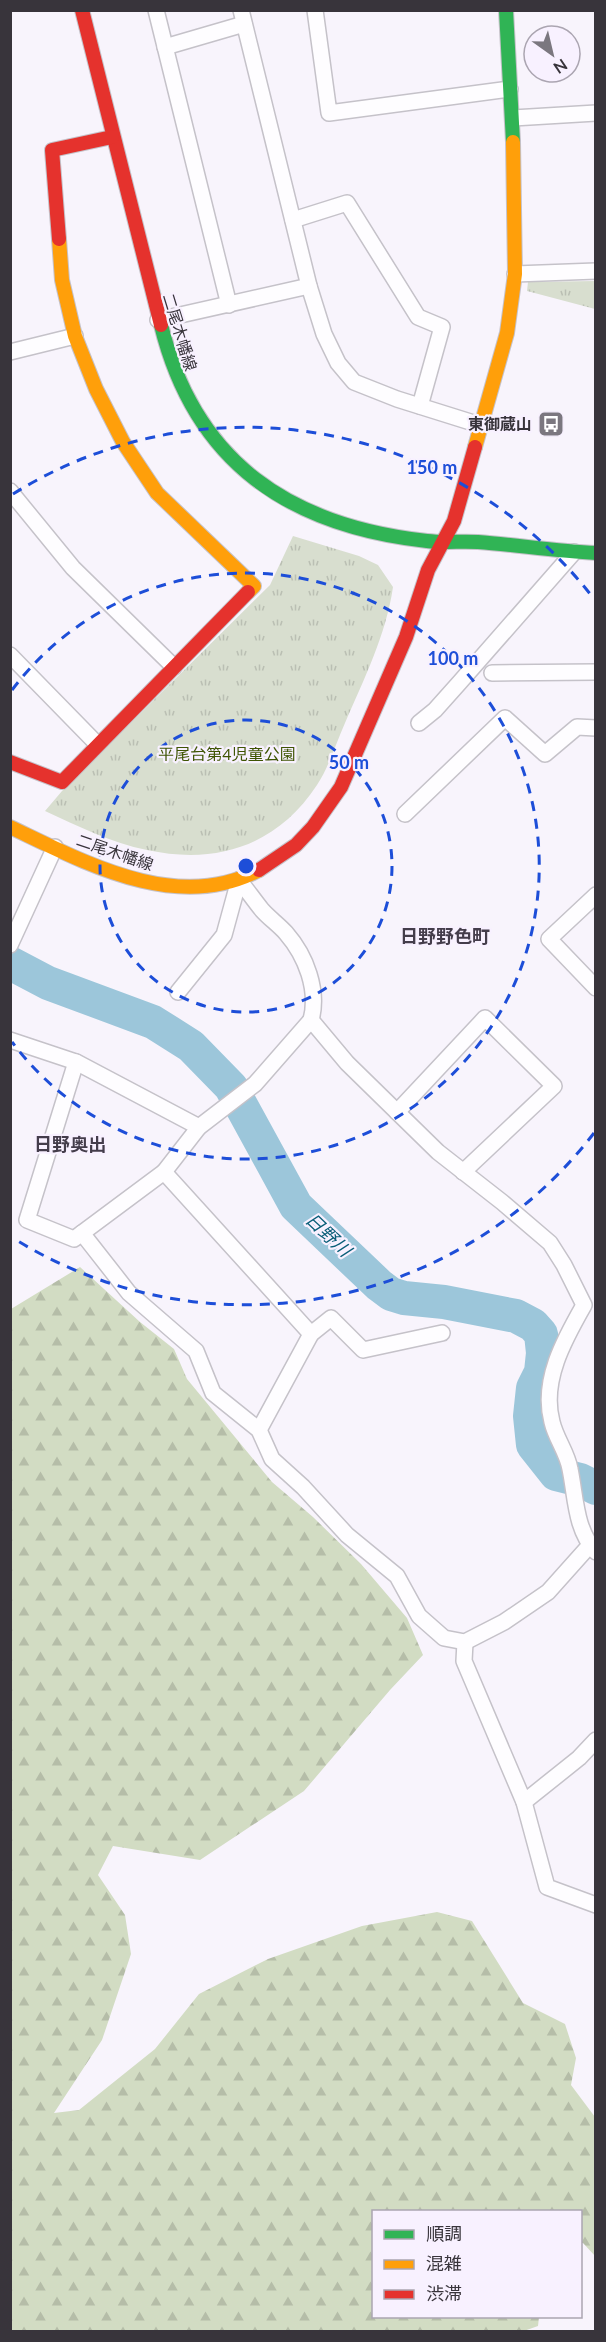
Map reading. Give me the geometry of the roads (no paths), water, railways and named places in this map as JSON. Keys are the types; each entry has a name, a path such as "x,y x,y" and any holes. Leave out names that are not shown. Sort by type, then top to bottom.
{"main road":[{"name":"二尾木幡線","path":"82,10 169,359 180,387 210,436 248,476 287,502 325,519 362,530 441,542"},
{"name":"二尾木幡線","path":"10,827 54,848 134,879 187,887 208,886 239,880 262,870 298,843 322,817 341,788 411,624 425,577 441,542 454,521 507,333 515,274 513,118 506,10"},
{"path":"10,762 62,782 254,586 157,493 123,442 96,389 75,336 62,280 52,150 112,137"},
{"path":"441,542 476,542 574,552 595,551"}],"street":[{"path":"156,10 229,305"},
{"path":"315,10 329,113 510,89"},
{"path":"165,47 243,17 309,286 328,344 338,363 354,381 397,399 480,426"},
{"path":"513,118 596,113"},
{"path":"293,220 347,203 418,317 442,327 420,406"},
{"path":"515,274 596,271"},
{"path":"158,320 309,286"},
{"path":"10,352 75,336"},
{"path":"10,491 73,568 174,667"},
{"path":"419,723 435,710 574,552"},
{"path":"10,655 97,744"},
{"path":"492,673 596,672"},
{"path":"405,814 505,718 545,754 577,727 596,728"},
{"path":"10,945 54,848"},
{"path":"178,992 224,935 239,880"},
{"path":"76,1062 27,1220 74,1239 164,1172 205,1123 255,1084 311,1020 315,1004 313,985 298,950 239,880"},
{"path":"596,895 549,939 596,988"},
{"path":"397,1112 485,1018 554,1086 463,1172"},
{"path":"82,1233 129,1293 196,1351 213,1393 259,1430 272,1459 303,1487 347,1535 398,1576 419,1616 444,1638 465,1642 504,1622 548,1592 593,1548 581,1528 567,1456 558,1438 548,1407 552,1372 567,1335 590,1301 550,1243 438,1152 347,1063 311,1020"},
{"path":"10,1040 76,1062 205,1123"},
{"path":"164,1172 311,1334"},
{"path":"259,1430 311,1334 331,1318 363,1350 442,1334"},
{"path":"465,1642 464,1661 524,1802 546,1887 596,1905"},
{"path":"524,1802 579,1758 596,1740"}],"waterway":[{"name":"日野川","path":"10,963 48,983 153,1022 191,1046 231,1087 296,1206 391,1294 516,1316 533,1325 541,1334 543,1353 541,1372 533,1388 530,1416 533,1445 556,1474 580,1480 596,1488"}],"place":[{"name":"東御蔵山","path":"551,424"}],"district":[{"name":"日野野色町","path":"445,937"},
{"name":"日野奥出","path":"70,1145"}],"park label":[{"name":"平尾台第4児童公園","path":"227,754"}]}
